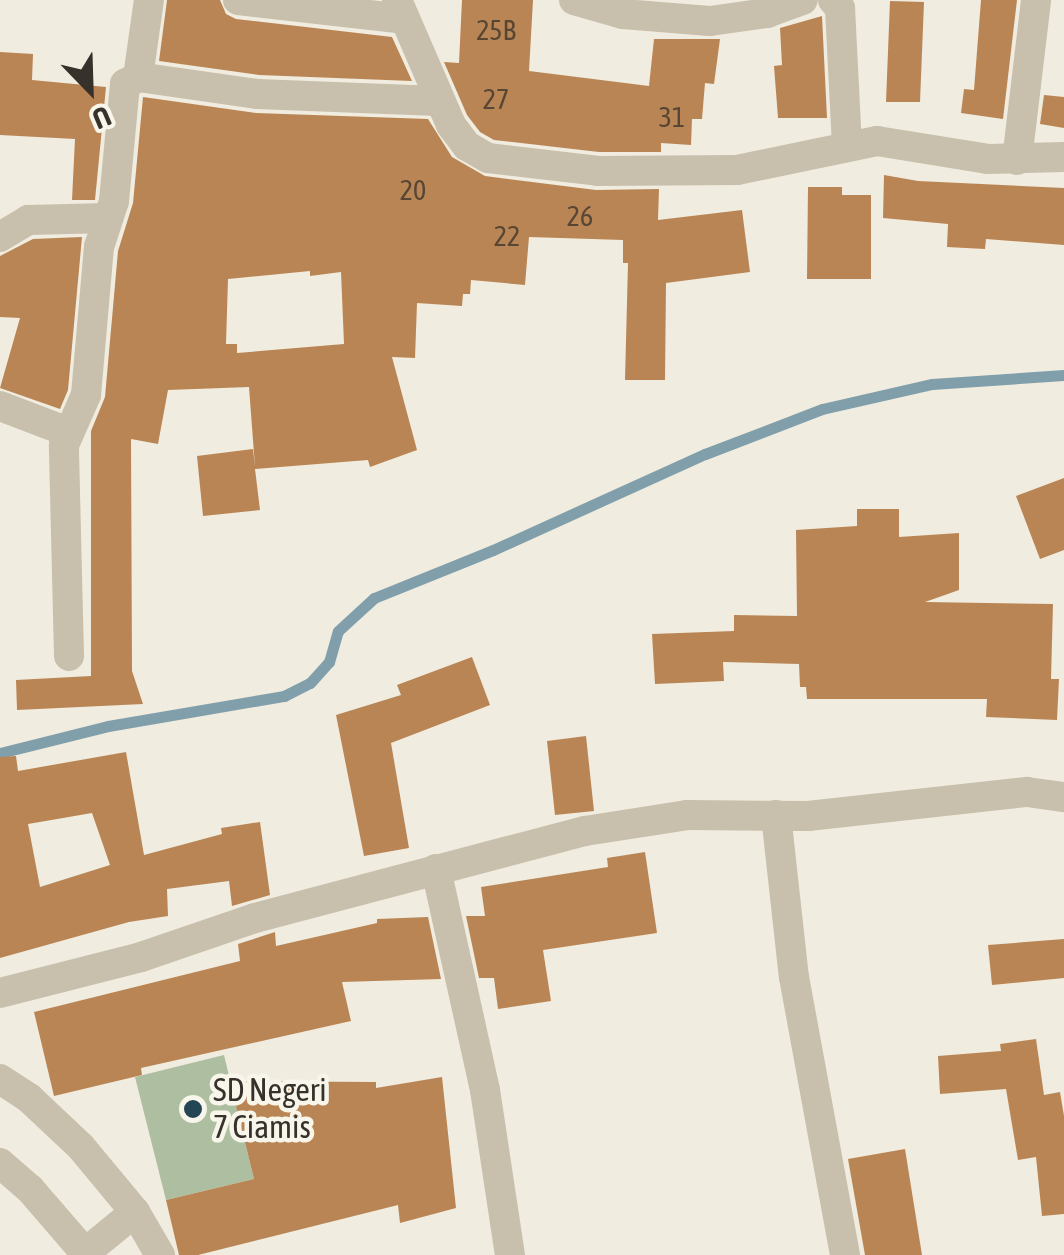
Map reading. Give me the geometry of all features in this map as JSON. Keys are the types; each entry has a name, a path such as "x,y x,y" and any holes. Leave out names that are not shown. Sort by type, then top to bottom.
{"street":[{"path":"138,77 149,0"},
{"path":"238,0 401,10 438,101 467,146 508,163 598,171 737,170 848,144 902,142 988,159 1064,157"},
{"path":"574,0 623,14 710,21 767,13 803,0"},
{"path":"833,0 840,8 848,144"},
{"path":"1018,160 1036,0"},
{"path":"69,656 64,445 86,395 99,246 114,201 125,84 138,77 257,94 438,101"},
{"path":"0,237 28,220 108,218"},
{"path":"0,406 68,432"},
{"path":"0,993 141,957 254,918 585,831 687,814 808,816 1026,792 1064,798"},
{"path":"776,815 794,977 845,1255"},
{"path":"436,870 485,1090 510,1255"},
{"path":"0,1079 30,1098 81,1147 135,1212 160,1255"},
{"path":"0,1163 30,1189 86,1254 135,1212"}],"green space":[{"path":"224,1055 254,1179 166,1200 135,1077"}],"building":[{"path":"167,0 220,0 226,14 236,19 392,37 412,81 259,75 159,61"},
{"path":"462,0 533,0 529,71 649,86 654,39 720,39 714,84 705,83 702,119 692,119 691,145 661,143 661,152 599,152 494,140 480,132 467,115 444,62 459,63"},
{"path":"981,0 1017,0 1003,119 961,113 964,89 974,90"},
{"path":"890,1 924,2 920,102 886,102"},
{"path":"822,16 827,118 778,118 774,66 782,65 780,28"},
{"path":"0,52 33,54 32,80 106,87 95,200 72,200 75,139 0,135"},
{"path":"1044,95 1064,97 1064,128 1040,124"},
{"path":"143,97 256,113 428,119 452,157 485,176 596,190 659,189 658,220 742,210 750,272 666,283 665,380 625,380 628,263 623,263 623,240 529,237 525,285 471,280 470,294 463,294 462,306 417,303 415,358 392,357 417,450 370,467 368,460 255,469 260,510 203,516 197,456 253,449 255,467 249,387 168,390 158,444 131,439 132,671 143,704 17,710 16,680 91,676 91,431 105,397 118,251 133,203","holes":["310,271 310,276 341,272 344,344 237,353 237,344 226,344 228,279"]},
{"path":"884,175 918,181 1064,188 1064,245 986,239 985,249 947,247 948,224 883,218"},
{"path":"808,187 842,187 842,195 871,195 871,279 807,279"},
{"path":"82,237 68,390 60,409 0,388 20,318 0,317 0,256 33,239"},
{"path":"1064,478 1064,550 1040,559 1016,496"},
{"path":"857,509 899,509 899,537 959,533 959,590 925,602 1053,604 1051,679 1059,679 1057,720 986,717 987,699 807,699 806,687 800,687 799,664 723,662 724,681 655,684 652,634 734,631 734,615 797,616 796,530 857,526"},
{"path":"472,657 490,705 391,743 409,848 364,856 336,715 401,695 397,685"},
{"path":"586,736 594,811 555,815 547,741"},
{"path":"126,752 144,855 222,834 221,828 260,822 270,895 232,906 229,881 167,889 168,916 129,922 0,958 0,757 16,756 18,771","holes":["92,813 110,865 40,887 28,824"]},
{"path":"645,852 657,933 543,950 551,1001 498,1009 494,978 479,978 466,916 485,916 481,887 608,867 607,858"},
{"path":"428,917 441,979 342,982 351,1021 141,1068 142,1075 54,1096 34,1012 240,961 238,944 275,932 276,946 377,923 377,919"},
{"path":"1064,939 1064,978 992,985 988,945"},
{"path":"1036,1039 1044,1095 1060,1092 1064,1116 1064,1214 1042,1216 1036,1157 1018,1160 1006,1089 940,1094 938,1056 1001,1051 1000,1044"},
{"path":"442,1077 456,1208 400,1223 398,1205 198,1255 179,1255 166,1200 254,1179 230,1081 376,1082 376,1088"},
{"path":"905,1149 922,1255 865,1255 848,1159"}],"waterway":[{"path":"0,753 108,726 284,696 310,683 329,662 338,631 374,598 493,550 705,454 822,409 932,384 1064,375"}],"place":[{"name":"SD Negeri 7 Ciamis","path":"193,1109"}]}
